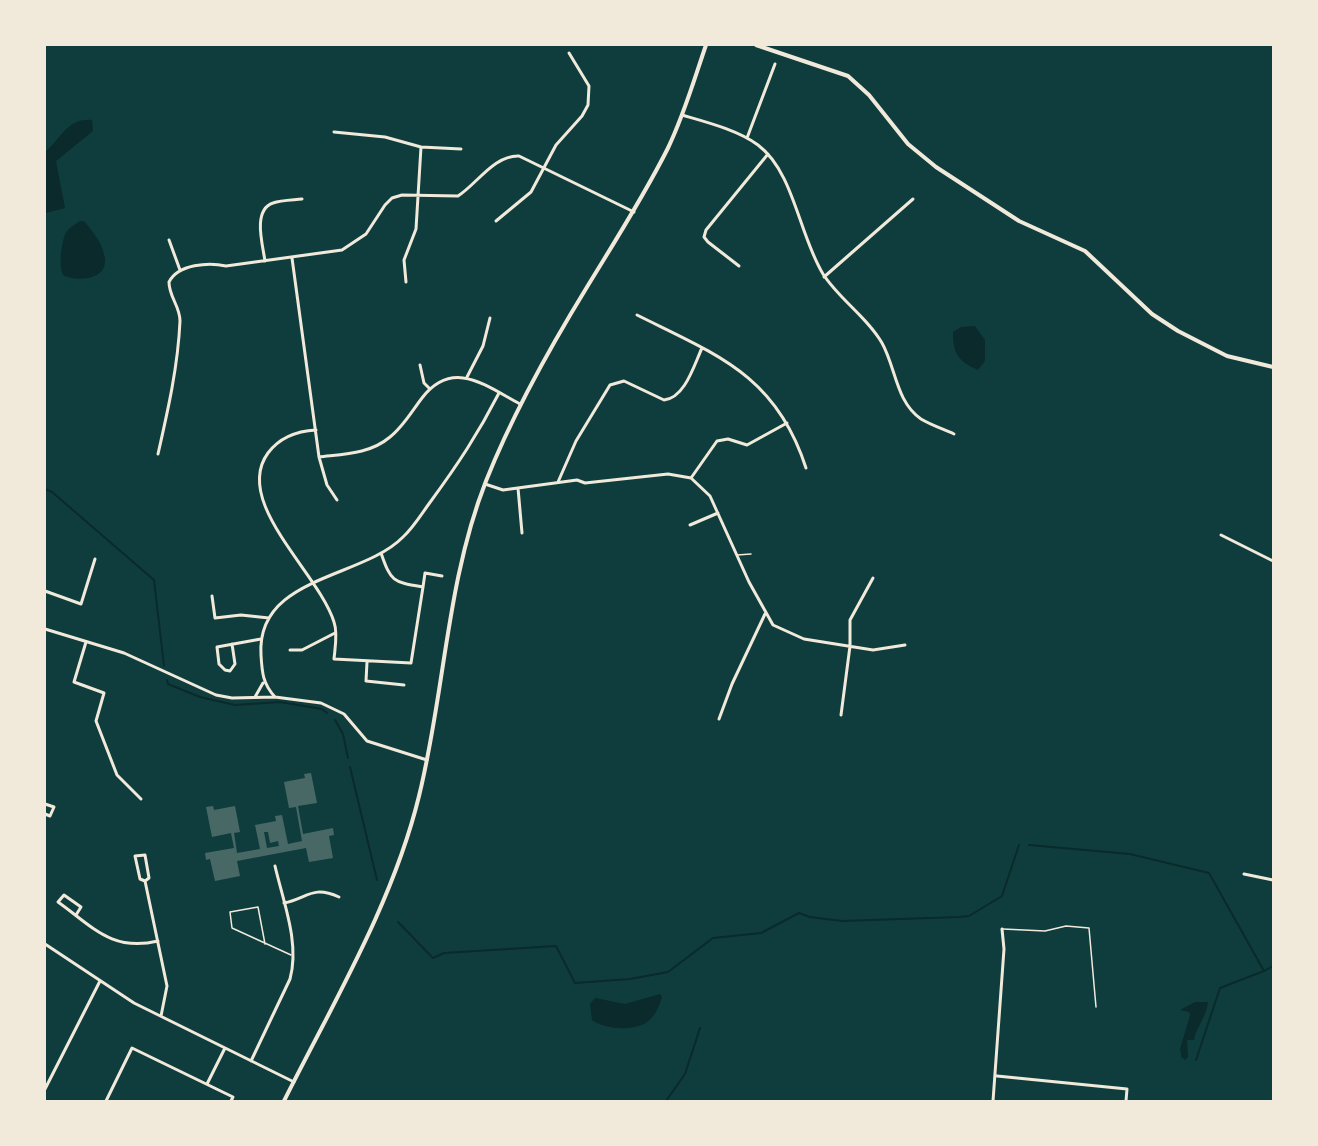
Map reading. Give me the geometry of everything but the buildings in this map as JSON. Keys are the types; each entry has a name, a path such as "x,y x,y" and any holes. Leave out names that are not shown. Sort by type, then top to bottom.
{"street":[{"path":"284,1101 389,885 414,818 427,760 458,574 484,484 520,404 585,290 634,212 682,115 706,45"},
{"path":"756,45 848,76 869,95 908,144 936,167 1019,221 1085,251 1152,314 1178,331 1227,356 1273,367"},
{"path":"496,221 531,192 556,145 582,116 588,105 589,86 569,53"},
{"path":"747,138 775,64"},
{"path":"682,115 747,138 768,154 784,179 809,250 824,277 879,339 889,356 907,406 922,420 954,434"},
{"path":"334,132 386,137 421,147 461,149"},
{"path":"406,282 404,260 416,229 421,147"},
{"path":"740,266 708,242 704,237 705,230 768,154"},
{"path":"158,454 171,398 180,320 179,312 171,296 170,282 180,270 216,264 226,267 342,250 366,234 393,198 402,195 458,196 500,160 510,156 519,156 634,212"},
{"path":"266,261 260,222 265,208 271,203 302,199"},
{"path":"824,277 913,199"},
{"path":"169,240 180,270"},
{"path":"292,258 320,457 327,485 337,500"},
{"path":"637,315 722,358 750,378 788,422 806,468"},
{"path":"467,377 483,346 490,318"},
{"path":"558,483 576,441 609,385 624,381 664,400 670,400 679,394 702,348"},
{"path":"420,365 424,383 430,388"},
{"path":"320,457 360,452 389,438 430,388 445,380 467,377 520,404"},
{"path":"275,697 264,683 261,639 269,618 281,603 315,582 394,546 412,526 471,446 499,393"},
{"path":"691,478 717,441 728,439 737,445 747,445 788,422"},
{"path":"316,430 282,439 270,450 259,472 259,486 267,514 315,582 335,624 334,659 411,663 425,573 442,576"},
{"path":"484,484 503,490 577,480 585,483 668,474 691,478 710,496 765,614 773,625 786,633 804,639 873,650 905,645"},
{"path":"518,488 522,533"},
{"path":"690,525 718,513"},
{"path":"1221,535 1273,561"},
{"path":"381,553 388,572 398,583 423,587"},
{"path":"45,591 81,604 95,559"},
{"path":"841,715 850,646 850,620 873,578"},
{"path":"212,596 215,618 241,615 269,618"},
{"path":"719,719 732,684 765,614"},
{"path":"45,629 124,653 216,695 275,697 335,708 367,741 427,760"},
{"path":"290,650 302,650 335,633"},
{"path":"232,644 235,664 230,671 225,670 219,664 217,647 232,644 261,639"},
{"path":"86,642 74,682 104,693 96,721 117,775 141,800"},
{"path":"367,662 366,681 404,685"},
{"path":"255,697 264,683"},
{"path":"45,804 54,807 50,816 45,814"},
{"path":"145,855 149,878 145,881 140,879 135,856 145,855"},
{"path":"251,1061 290,979 294,956 275,866"},
{"path":"1244,874 1273,880"},
{"path":"145,881 167,986 161,1017"},
{"path":"284,903 294,901 306,893 327,892 339,897"},
{"path":"76,915 81,907 64,895 58,902 76,915 112,940 132,946 158,941"},
{"path":"993,1101 997,1076 1004,949 1002,929"},
{"path":"45,944 71,959 100,981 161,1017 294,1082"},
{"path":"45,1089 85,1006 100,981"},
{"path":"106,1101 132,1048 233,1097 231,1101"},
{"path":"207,1084 225,1048"},
{"path":"997,1076 1127,1089 1126,1101"}],"lane":[{"path":"737,555 751,554"},
{"path":"265,944 258,907 230,912 232,928 265,944 294,956"},
{"path":"1002,929 1045,931 1066,926 1089,927 1096,1007"}],"water":[{"path":"92,120 93,131 56,161 65,208 46,213 45,152 76,122"},
{"path":"80,221 84,221 98,240 103,249 105,262 99,274 78,279 64,276 61,260 66,233"},
{"path":"975,326 985,340 985,361 978,370 961,360 953,340 953,332 961,327"},
{"path":"660,994 662,997 658,1009 644,1024 625,1028 610,1027 592,1020 590,1004 595,998 625,1004"},
{"path":"1195,1002 1208,1002 1194,1040 1187,1040 1188,1057 1185,1060 1182,1057 1182,1060 1180,1049 1190,1015 1189,1012 1180,1010"}],"waterway":[{"path":"45,489 52,492 154,580 164,666"},
{"path":"167,680 168,684 200,697 235,705 280,702 322,709 327,713"},
{"path":"335,720 343,734 348,758"},
{"path":"350,767 377,880"},
{"path":"398,922 433,958 444,953 556,946 575,983 630,979 668,972 713,938 761,933 799,913 810,917 842,921 969,916 1002,896 1019,845"},
{"path":"1029,845 1130,854 1209,873 1264,971 1273,966"},
{"path":"1196,1060 1220,988 1264,971"},
{"path":"666,1101 685,1074 700,1028"}]}
